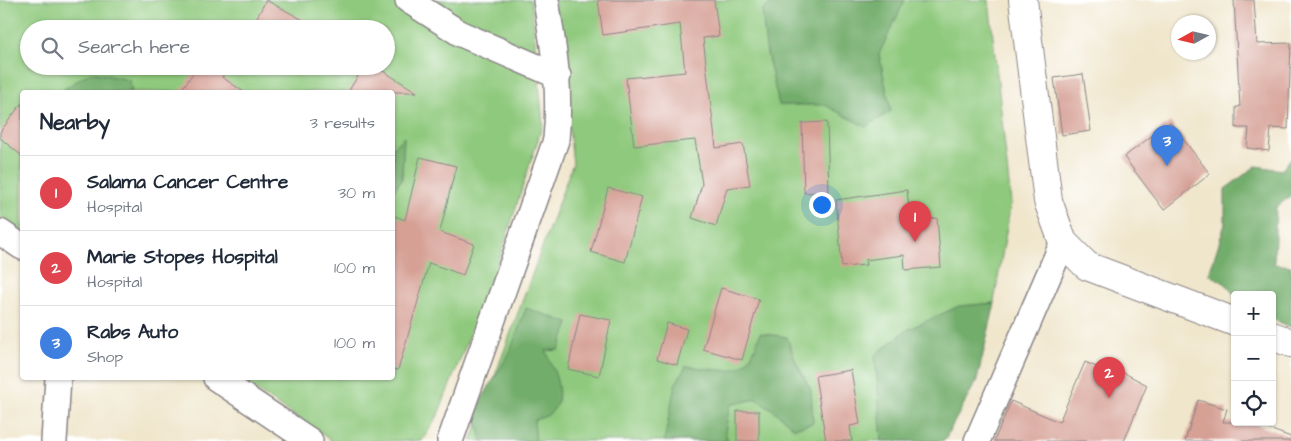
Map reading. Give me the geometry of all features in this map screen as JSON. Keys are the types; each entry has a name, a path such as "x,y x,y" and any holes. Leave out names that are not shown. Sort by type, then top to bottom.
{"street":[{"path":"408,0 460,34 558,76"},
{"path":"450,441 556,140 559,105 558,76 546,0"},
{"path":"1023,0 1048,201 1063,242 1087,266 1231,320"},
{"path":"0,232 20,246"},
{"path":"978,441 1063,242"},
{"path":"1276,338 1291,344"},
{"path":"54,441 58,380"},
{"path":"219,380 310,441"}],"green space":[{"path":"0,0 531,0 543,124 494,275 437,417 422,441 332,441 241,380 395,380 395,90 20,90 20,231 0,217"},
{"path":"554,0 989,0 1011,203 991,319 937,441 471,441 573,163"},
{"path":"775,0 905,0 879,54 891,111 866,127 825,105 779,105 766,49 762,11"},
{"path":"86,75 105,75 129,80 132,90 65,90"},
{"path":"404,137 402,179 395,188 395,145"},
{"path":"1291,158 1291,196 1276,207 1274,264 1291,266 1291,327 1276,321 1276,291 1231,291 1226,284 1209,274 1225,224 1225,189 1256,166 1282,170"},
{"path":"995,303 977,380 944,441 882,441 875,355 907,330 959,306"},
{"path":"526,308 569,323 559,350 546,351 558,384 558,400 555,408 549,414 534,420 536,441 482,441 476,417 481,400 509,354"},
{"path":"760,333 787,337 796,362 811,390 813,423 794,428 772,409 756,399 730,405 725,432 728,441 664,441 675,385 686,366 724,370 742,366 755,349"}],"building":[{"path":"266,0 303,20 256,20"},
{"path":"598,0 714,0 719,36 703,38 716,148 743,144 750,185 727,188 716,226 692,218 702,184 695,140 634,146 626,78 685,72 680,24 603,35"},
{"path":"1234,0 1254,0 1257,44 1291,43 1288,129 1271,128 1269,151 1247,148 1249,128 1236,128 1236,107 1240,107"},
{"path":"1083,74 1091,131 1062,135 1054,78"},
{"path":"192,75 223,75 222,77 241,90 181,90"},
{"path":"358,75 390,75 417,92 395,92 395,90 349,90"},
{"path":"20,106 20,154 0,138 0,132"},
{"path":"827,122 829,192 804,193 802,123"},
{"path":"1170,122 1210,174 1164,210 1124,157"},
{"path":"420,157 456,166 440,232 474,244 463,275 429,263 398,370 395,370 395,216 405,220"},
{"path":"608,188 642,197 625,262 591,252"},
{"path":"907,190 909,208 921,207 922,220 937,218 941,267 905,270 904,255 865,260 866,265 842,267 836,200"},
{"path":"721,288 759,299 742,360 703,349"},
{"path":"580,314 611,320 599,376 568,369"},
{"path":"667,323 687,329 677,365 657,359"},
{"path":"1085,362 1106,371 1109,365 1147,385 1124,441 994,441 1011,401 1059,422"},
{"path":"851,370 860,424 850,426 852,441 826,441 815,376"},
{"path":"1198,400 1227,409 1223,422 1231,422 1231,426 1261,426 1291,437 1291,441 1185,441"},
{"path":"737,411 759,411 759,441 737,441"}],"place":[{"name":"Rabs Auto","path":"1167,166"},
{"name":"Salama Cancer Centre","path":"915,242"},
{"name":"Marie Stopes Hospital","path":"1109,398"}]}
